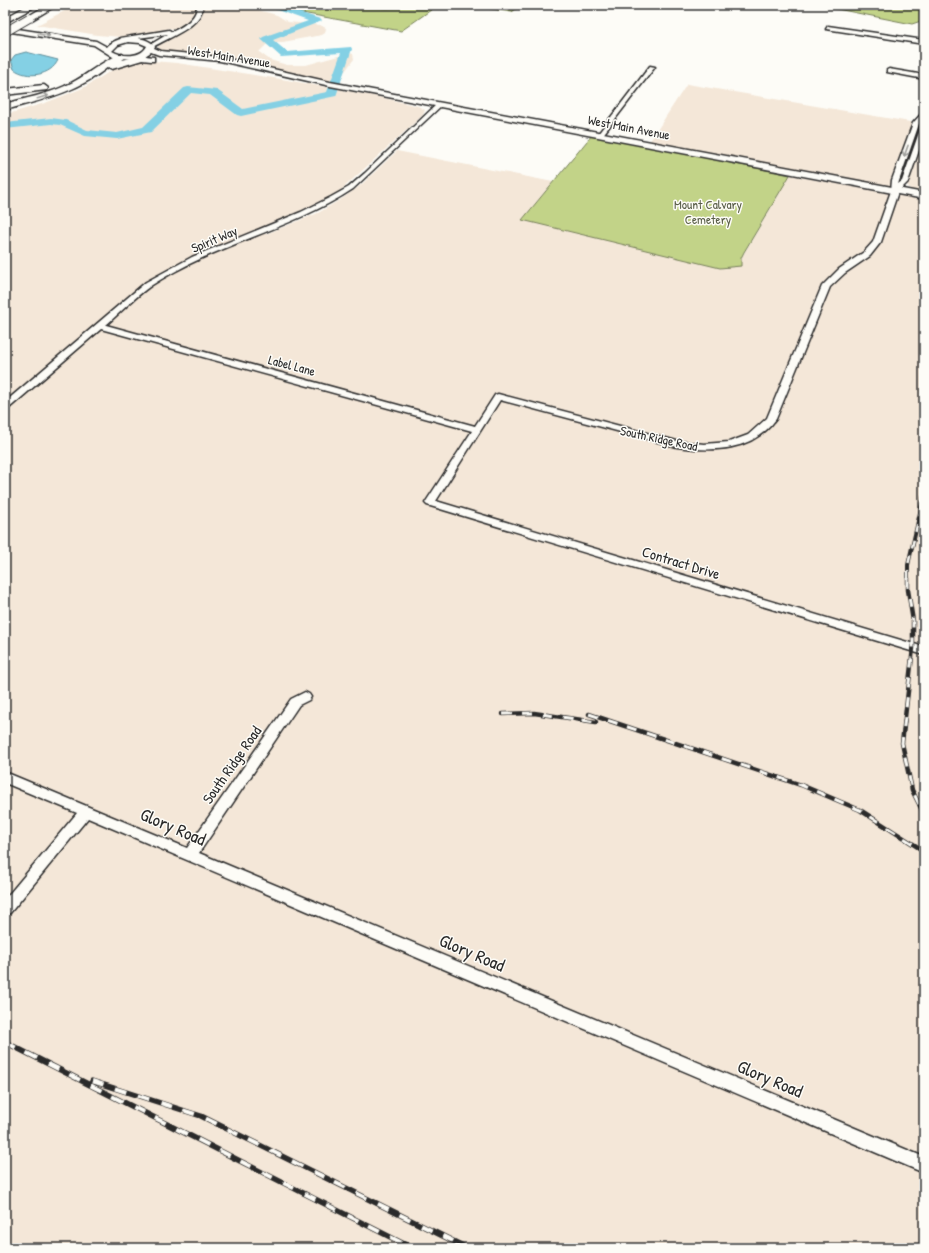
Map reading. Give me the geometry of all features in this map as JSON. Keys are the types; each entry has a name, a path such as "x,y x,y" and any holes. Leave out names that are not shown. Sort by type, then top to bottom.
{"highway":[{"path":"5,12 17,5"},
{"path":"5,22 34,5"},
{"path":"5,32 53,5"},
{"path":"5,92 30,91 68,82 86,73 108,52"},
{"path":"5,107 54,94 89,78 106,64 123,57"},
{"path":"77,84 92,79 117,64 145,58"}],"main road":[{"path":"5,22 104,37 137,40"},
{"path":"5,29 96,43 108,52 123,57 138,56 151,47"},
{"path":"108,52 111,45 137,40"},
{"name":"West Main Avenue","path":"137,40 147,42 159,54 226,60 349,88 924,196"},
{"name":"West Main Avenue","path":"123,57 145,58 330,84"}],"street":[{"path":"151,47 196,19 200,11 200,5"},
{"path":"828,28 924,42"},
{"path":"122,38 175,31"},
{"path":"137,40 175,31"},
{"path":"600,135 652,67"},
{"path":"889,71 924,77"},
{"name":"Spirit Way","path":"5,407 136,294 174,270 304,214 334,199 351,188 367,174 440,105"},
{"name":"South Ridge Road","path":"430,503 498,397 677,444 698,448 725,446 748,440 763,430 772,419 826,286 842,271 867,254 877,242 895,191 895,180 916,123 924,117"},
{"name":"South Ridge Road","path":"895,191 906,182 924,127"},
{"name":"Label Lane","path":"100,326 477,429"},
{"name":"Contract Drive","path":"430,503 924,651"},
{"name":"South Ridge Road","path":"190,855 294,702 304,697"},
{"name":"Glory Road","path":"5,777 924,1165"},
{"path":"5,909 86,811"}],"shaded area":[{"path":"76,5 224,5 238,9 258,10 277,15 288,22 320,25 326,28 325,33 322,35 266,45 259,52 270,60 287,65 306,65 349,53 353,54 354,59 337,82 286,73 229,58 163,51 158,48 158,44 171,35 181,32 170,28 136,37 122,37 97,35 37,25"},
{"path":"139,60 177,63 287,80 375,96 418,106 425,110 423,115 340,191 308,209 256,232 266,234 318,213 343,198 361,185 397,151 553,182 522,220 741,258 790,175 924,200 924,1248 5,1248 5,115 45,103 83,88 119,66"},
{"path":"687,84 916,123 895,191 642,143 650,141"},
{"path":"924,137 924,193 912,191 907,185"}],"green space":[{"path":"258,5 354,5 387,8 413,5 438,5 401,31"},
{"path":"465,5 521,5 512,12"},
{"path":"817,5 924,5 924,20 912,24"},
{"name":"Mount Calvary Cemetery","path":"592,135 790,175 744,252 741,258 741,266 720,268 522,220"}],"water":[{"path":"26,52 58,60 50,70 44,73 32,75 25,74 14,69 11,60 15,55"}],"waterway":[{"path":"5,126 51,121 62,122 85,133 117,136 147,130 188,90 213,92 241,113 332,94 347,49 285,55 266,39 317,21 268,5"}],"railway":[{"path":"924,495 908,565 908,590 913,621 913,648 902,743 912,790 924,814"},
{"path":"503,714 534,713 596,722"},
{"path":"589,714 801,785 860,810 924,851"},
{"path":"5,1042 412,1248"},
{"path":"92,1081 201,1116 467,1248"}]}
